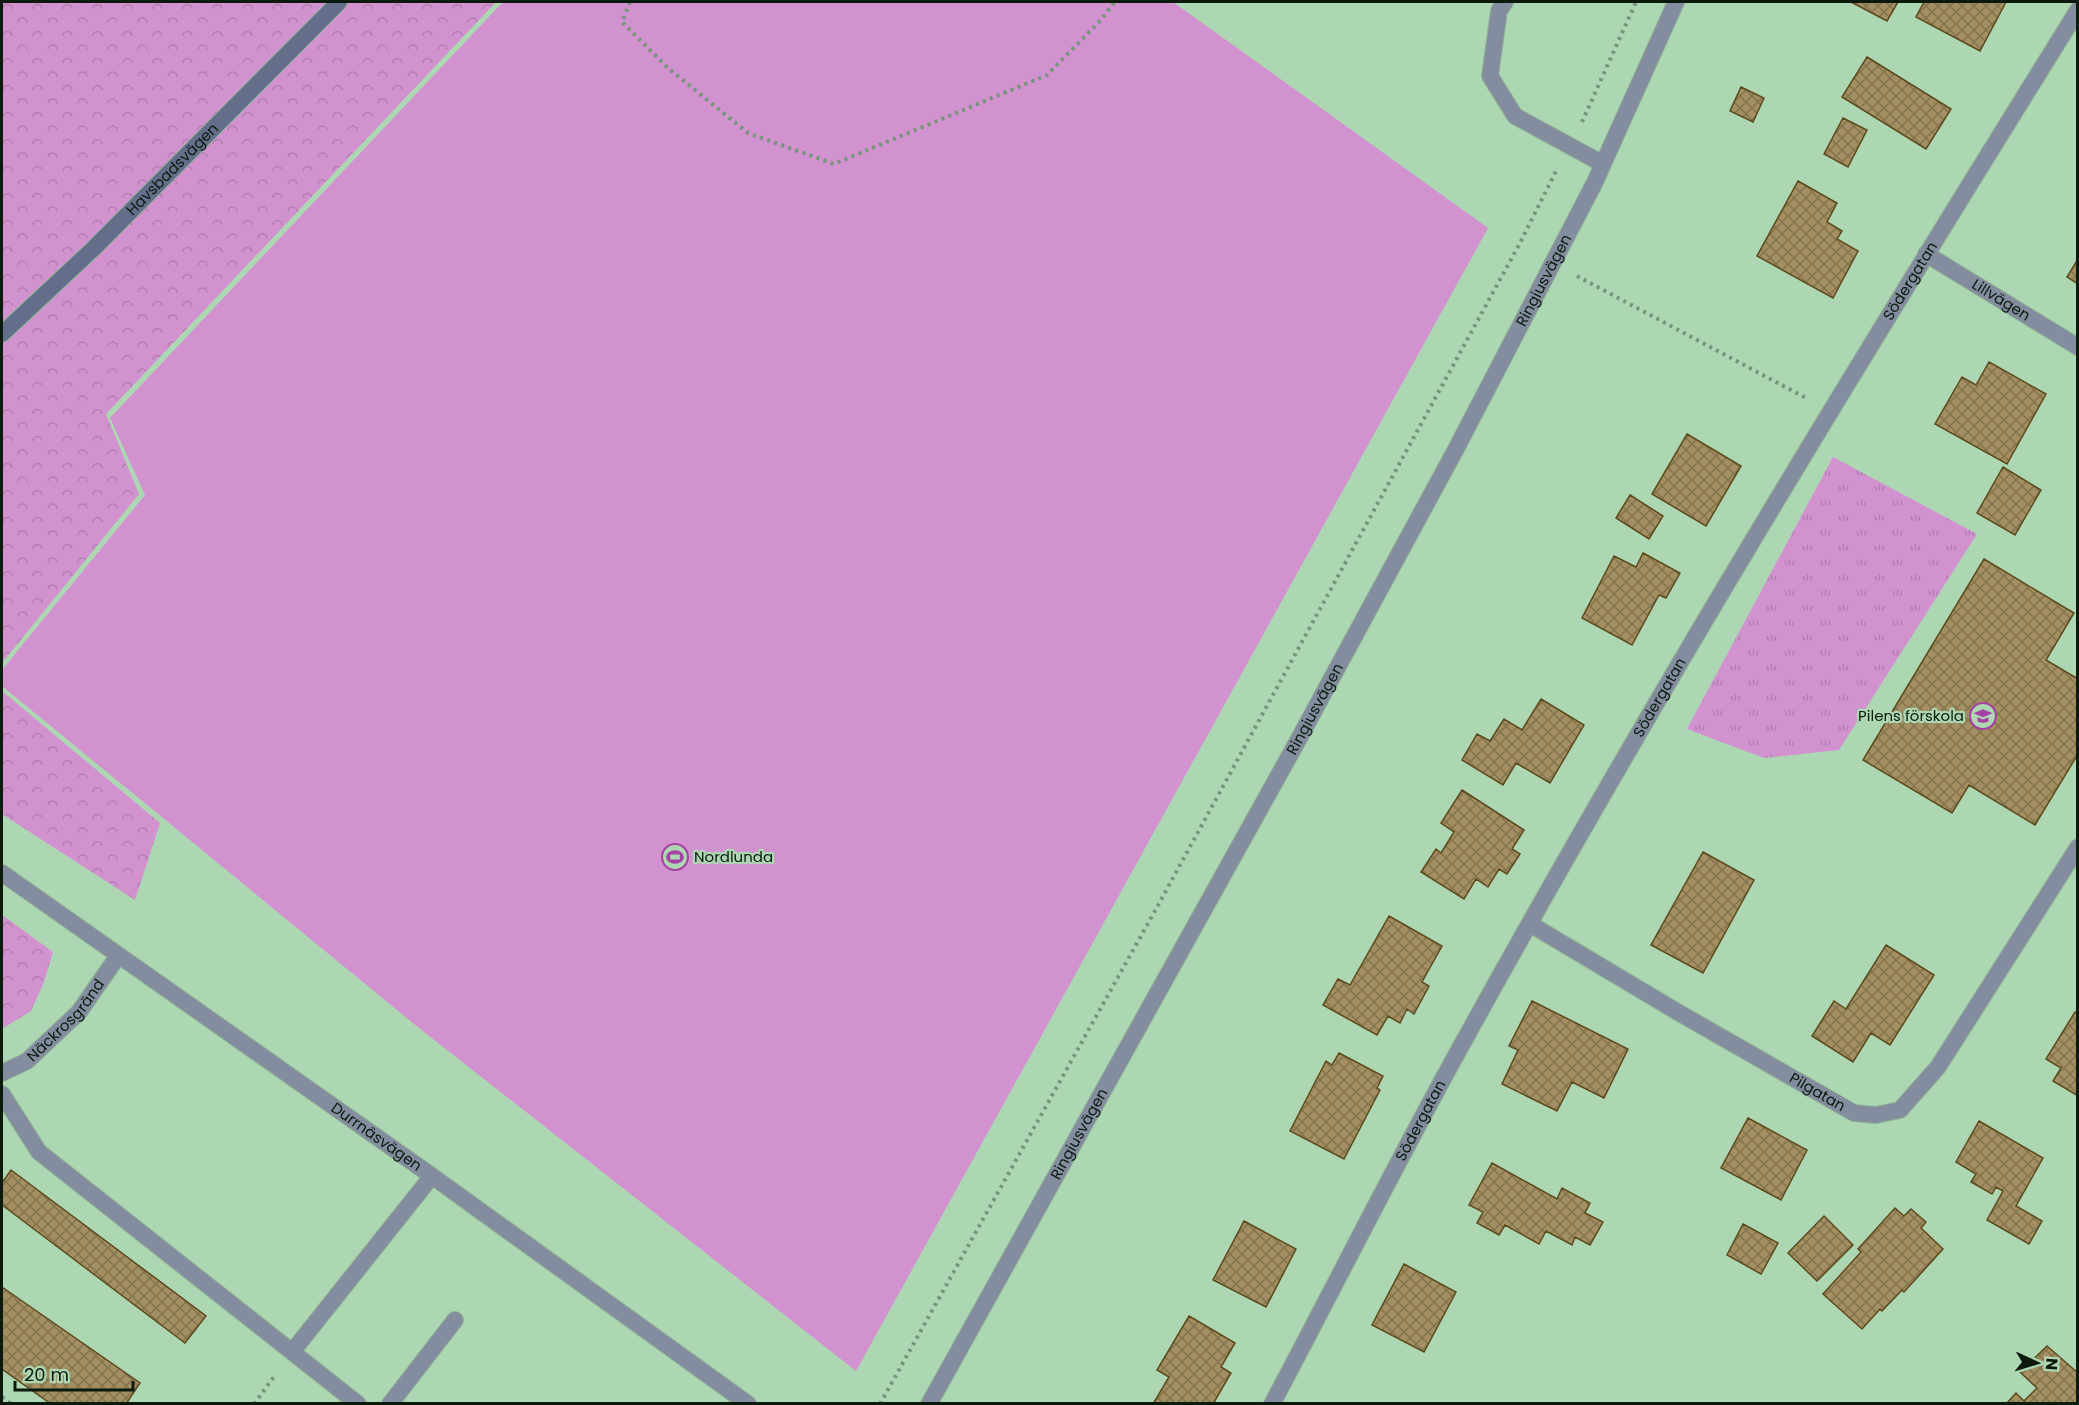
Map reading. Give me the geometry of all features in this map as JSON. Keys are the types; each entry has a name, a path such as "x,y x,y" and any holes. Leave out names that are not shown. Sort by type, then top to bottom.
{"main road":[{"name":"Havsbadsvägen","path":"2,334 93,249 339,2"}],"street":[{"path":"1504,2 1499,10 1490,76 1515,116 1603,164"},
{"name":"Ringiusvägen","path":"929,1404 1302,734 1456,449 1603,164 1676,2"},
{"name":"Södergatan","path":"1272,1404 1463,1041 1722,591 1926,254 2078,10"},
{"name":"Lillvägen","path":"1926,254 2078,347"},
{"name":"Pilgatan","path":"1530,924 1854,1113 1876,1115 1900,1110 1938,1067 2078,847"},
{"name":"Durrnäsvägen","path":"2,873 432,1176 748,1404"},
{"name":"Näckrosgränd","path":"2,1073 27,1061 79,1012 118,956"},
{"path":"2,1094 39,1152 358,1404"},
{"path":"292,1352 432,1176"},
{"path":"390,1404 455,1320"}],"path":[{"path":"630,2 622,22 668,68 748,133 834,164 1047,75 1099,22 1115,2"},
{"path":"880,1404 1156,909 1520,243 1569,146 1636,2"},
{"path":"1520,243 1553,263 1831,411"},
{"path":"2,1397 11,1404"}],"green space":[{"path":"2,2 496,2 106,414 139,494 2,663"},
{"name":"Nordlunda","path":"503,2 1173,2 1488,228 856,1371 419,1028 2,686 2,670 145,495 110,418"},
{"path":"1833,457 1977,534 1839,750 1764,758 1687,729"},
{"path":"2,691 160,823 135,900 2,814"},
{"path":"2,915 53,952 44,982 31,1011 2,1029"}],"building":[{"path":"1851,2 1898,2 1887,21"},
{"path":"1924,2 2006,2 1980,51 1916,17"},
{"path":"1867,57 1951,109 1926,149 1842,97"},
{"path":"1741,87 1764,98 1753,122 1730,111"},
{"path":"1843,118 1867,130 1848,167 1824,154"},
{"path":"1798,181 1837,203 1827,222 1842,231 1837,239 1858,251 1833,298 1757,256"},
{"path":"2078,259 2078,284 2067,277"},
{"path":"1989,362 2046,394 2007,464 1935,424 1962,377 1976,385"},
{"path":"1687,434 1741,466 1706,526 1652,494"},
{"path":"2003,467 2041,490 2015,535 1977,513"},
{"path":"1630,495 1663,516 1649,539 1616,518"},
{"path":"1643,553 1680,573 1666,598 1659,595 1632,645 1582,618 1614,556 1636,567"},
{"name":"Pilens förskola","path":"1984,559 2074,613 2046,660 2078,679 2078,754 2035,825 1969,785 1952,813 1863,760"},
{"path":"1541,699 1584,725 1550,783 1516,763 1503,785 1462,760 1477,734 1490,741 1504,719 1522,730"},
{"path":"1462,790 1524,830 1512,849 1520,854 1507,874 1499,869 1488,887 1476,879 1464,899 1421,872 1436,849 1441,853 1454,832 1441,823"},
{"path":"1703,852 1754,880 1703,973 1651,945"},
{"path":"1389,916 1442,946 1422,982 1429,986 1414,1014 1407,1009 1400,1023 1388,1016 1377,1035 1323,1005 1338,979 1350,985"},
{"path":"1886,945 1934,975 1890,1045 1871,1033 1853,1062 1812,1036 1834,1001 1846,1009"},
{"path":"1532,1001 1628,1049 1604,1098 1572,1082 1557,1111 1502,1084 1518,1050 1509,1046"},
{"path":"2075,1012 2078,1014 2078,1096 2053,1081 2061,1068 2046,1059"},
{"path":"1339,1053 1383,1076 1377,1088 1380,1090 1344,1159 1290,1131 1326,1061 1332,1065"},
{"path":"1748,1118 1807,1150 1781,1200 1721,1168"},
{"path":"1979,1121 2043,1158 2016,1206 2042,1221 2029,1244 1987,1220 2003,1191 1996,1187 1992,1194 1971,1182 1976,1174 1956,1162"},
{"path":"1492,1163 1557,1199 1562,1188 1590,1203 1585,1213 1603,1222 1590,1245 1575,1237 1572,1245 1546,1231 1539,1244 1505,1225 1499,1235 1477,1223 1483,1212 1469,1205"},
{"path":"11,1170 206,1316 185,1343 2,1205 2,1183"},
{"path":"1895,1208 1904,1216 1911,1209 1926,1222 1921,1228 1943,1249 1904,1292 1902,1290 1882,1311 1880,1309 1862,1329 1823,1294 1861,1252 1858,1249"},
{"path":"1824,1216 1853,1245 1817,1281 1788,1253"},
{"path":"1244,1221 1296,1249 1266,1307 1213,1280"},
{"path":"1743,1224 1778,1243 1761,1274 1727,1255"},
{"path":"1404,1264 1456,1292 1424,1352 1372,1325"},
{"path":"2,1287 140,1383 126,1404 51,1404 2,1369"},
{"path":"1189,1316 1235,1343 1221,1367 1231,1373 1213,1404 1153,1404 1169,1377 1157,1370"},
{"path":"2047,1346 2078,1373 2078,1404 2006,1404 2016,1393 2024,1401 2037,1388 2020,1372"}],"place":[{"name":"Pilens förskola","path":"1983,716"},
{"name":"Nordlunda","path":"675,857"}]}
